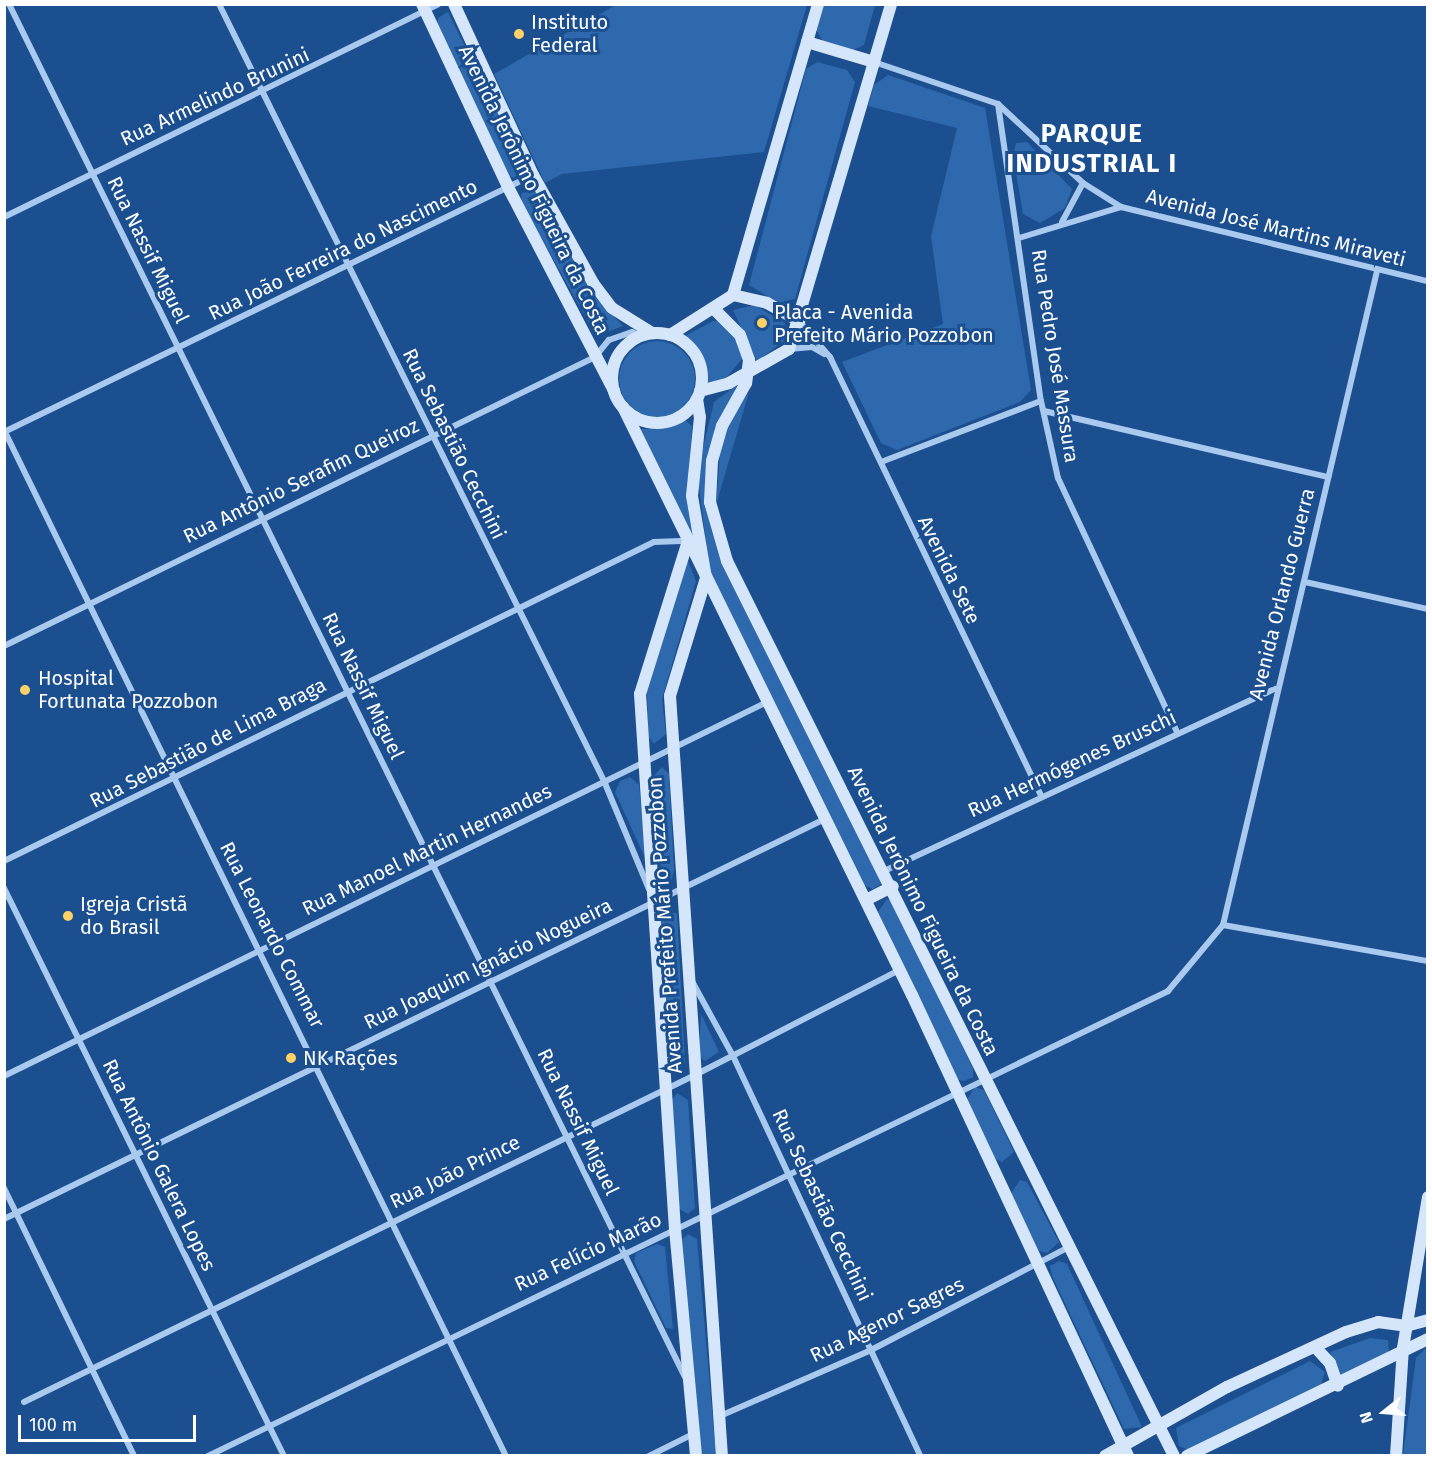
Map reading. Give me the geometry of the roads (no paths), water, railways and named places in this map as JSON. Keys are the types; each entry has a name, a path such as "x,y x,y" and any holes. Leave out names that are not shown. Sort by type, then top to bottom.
{"main road":[{"name":"Avenida Jerônimo Figueira da Costa","path":"453,4 533,175 604,299 647,334"},
{"path":"818,4 733,295 715,310 670,335 647,334 617,357 614,391 900,969 956,1090 1040,1261 1126,1450"},
{"path":"623,407 636,418 661,423 685,413 698,395 748,372 789,349 891,4"},
{"name":"Avenida Jerônimo Figueira da Costa","path":"424,8 509,189 614,391"},
{"path":"807,42 874,62"},
{"path":"733,295 768,303 798,321"},
{"path":"715,310 740,334 748,372"},
{"path":"670,335 697,357 698,395"},
{"name":"Avenida Jerônimo Figueira da Costa","path":"748,372 722,426 712,461 715,530 893,886 983,1078 1067,1248 1174,1455"},
{"name":"Avenida Prefeito Mário Pozzobon","path":"698,395 700,417 693,496 706,578 670,696 703,1217 722,1455"},
{"name":"Avenida Prefeito Mário Pozzobon","path":"688,542 640,694 675,1229 687,1382 696,1455"},
{"path":"866,900 893,886"},
{"path":"1396,1455 1406,1326 1428,1197"},
{"path":"1105,1455 1126,1450 1157,1425 1315,1347 1378,1322 1406,1326 1428,1320"},
{"path":"1187,1455 1338,1386 1404,1348 1428,1340"},
{"path":"1315,1347 1330,1363 1338,1386"}],"street":[{"name":"Rua Nassif Miguel","path":"9,4 432,868 687,1382"},
{"name":"Rua Sebastião Cecchini","path":"219,4 261,95 433,435 516,610 604,781 654,901"},
{"name":"Rua Armelindo Brunini","path":"4,217 92,173 261,95 424,8 439,4"},
{"name":"Avenida José Martins Miraveti","path":"874,62 998,104 1083,183 1121,207 1377,271 1428,280"},
{"name":"Rua Pedro José Massura","path":"998,104 1041,401 1058,478 1177,732"},
{"name":"Rua João Ferreira do Nascimento","path":"5,431 347,268 533,175"},
{"path":"1062,223 1083,183"},
{"path":"1019,238 1062,223 1121,207"},
{"name":"Avenida Orlando Guerra","path":"1224,925 1275,689 1305,582 1377,271"},
{"name":"Avenida Sete","path":"798,321 830,357 1041,796"},
{"name":"Rua Antônio Serafim Queiroz","path":"4,646 595,357 620,335 647,334"},
{"path":"789,349 812,347 830,357"},
{"path":"881,462 1041,401"},
{"path":"1044,411 1328,477"},
{"name":"Rua Leonardo Commar","path":"5,431 174,780 262,947 506,1455"},
{"name":"Rua Sebastião de Lima Braga","path":"4,861 174,780 347,691 654,542 688,542"},
{"path":"1305,582 1428,609"},
{"name":"Rua Hermógenes Bruschi","path":"884,871 1177,732 1275,689"},
{"name":"Rua Manoel Martin Hernandes","path":"4,1076 262,947 432,868 767,702"},
{"name":"Rua Joaquim Ignácio Nogueira","path":"4,1219 683,886 825,819"},
{"name":"Rua Antônio Galera Lopes","path":"4,888 284,1455"},
{"path":"1224,925 1428,961"},
{"name":"Rua Felício Marão","path":"208,1455 623,1250 703,1217 956,1090 1168,991 1224,925"},
{"name":"Rua João Prince","path":"24,1402 393,1220 695,1075 900,969"},
{"name":"Rua Sebastião Cecchini","path":"687,972 733,1056 873,1349 920,1455"},
{"path":"4,1188 134,1455"},
{"name":"Rua Agenor Sagres","path":"720,1416 873,1349 1067,1248"},
{"path":"649,1455 693,1434"},
{"path":"721,1441 728,1455"}],"place":[{"name":"Instituto Federal","path":"519,34"},
{"name":"Placa - Avenida Prefeito Mário Pozzobon","path":"762,323"},
{"name":"Hospital Fortunata Pozzobon","path":"25,690"},
{"name":"Igreja Cristã do Brasil","path":"68,916"},
{"name":"NK Rações","path":"291,1058"}],"district":[{"name":"PARQUE INDUSTRIAL I","path":"1092,149"}]}
